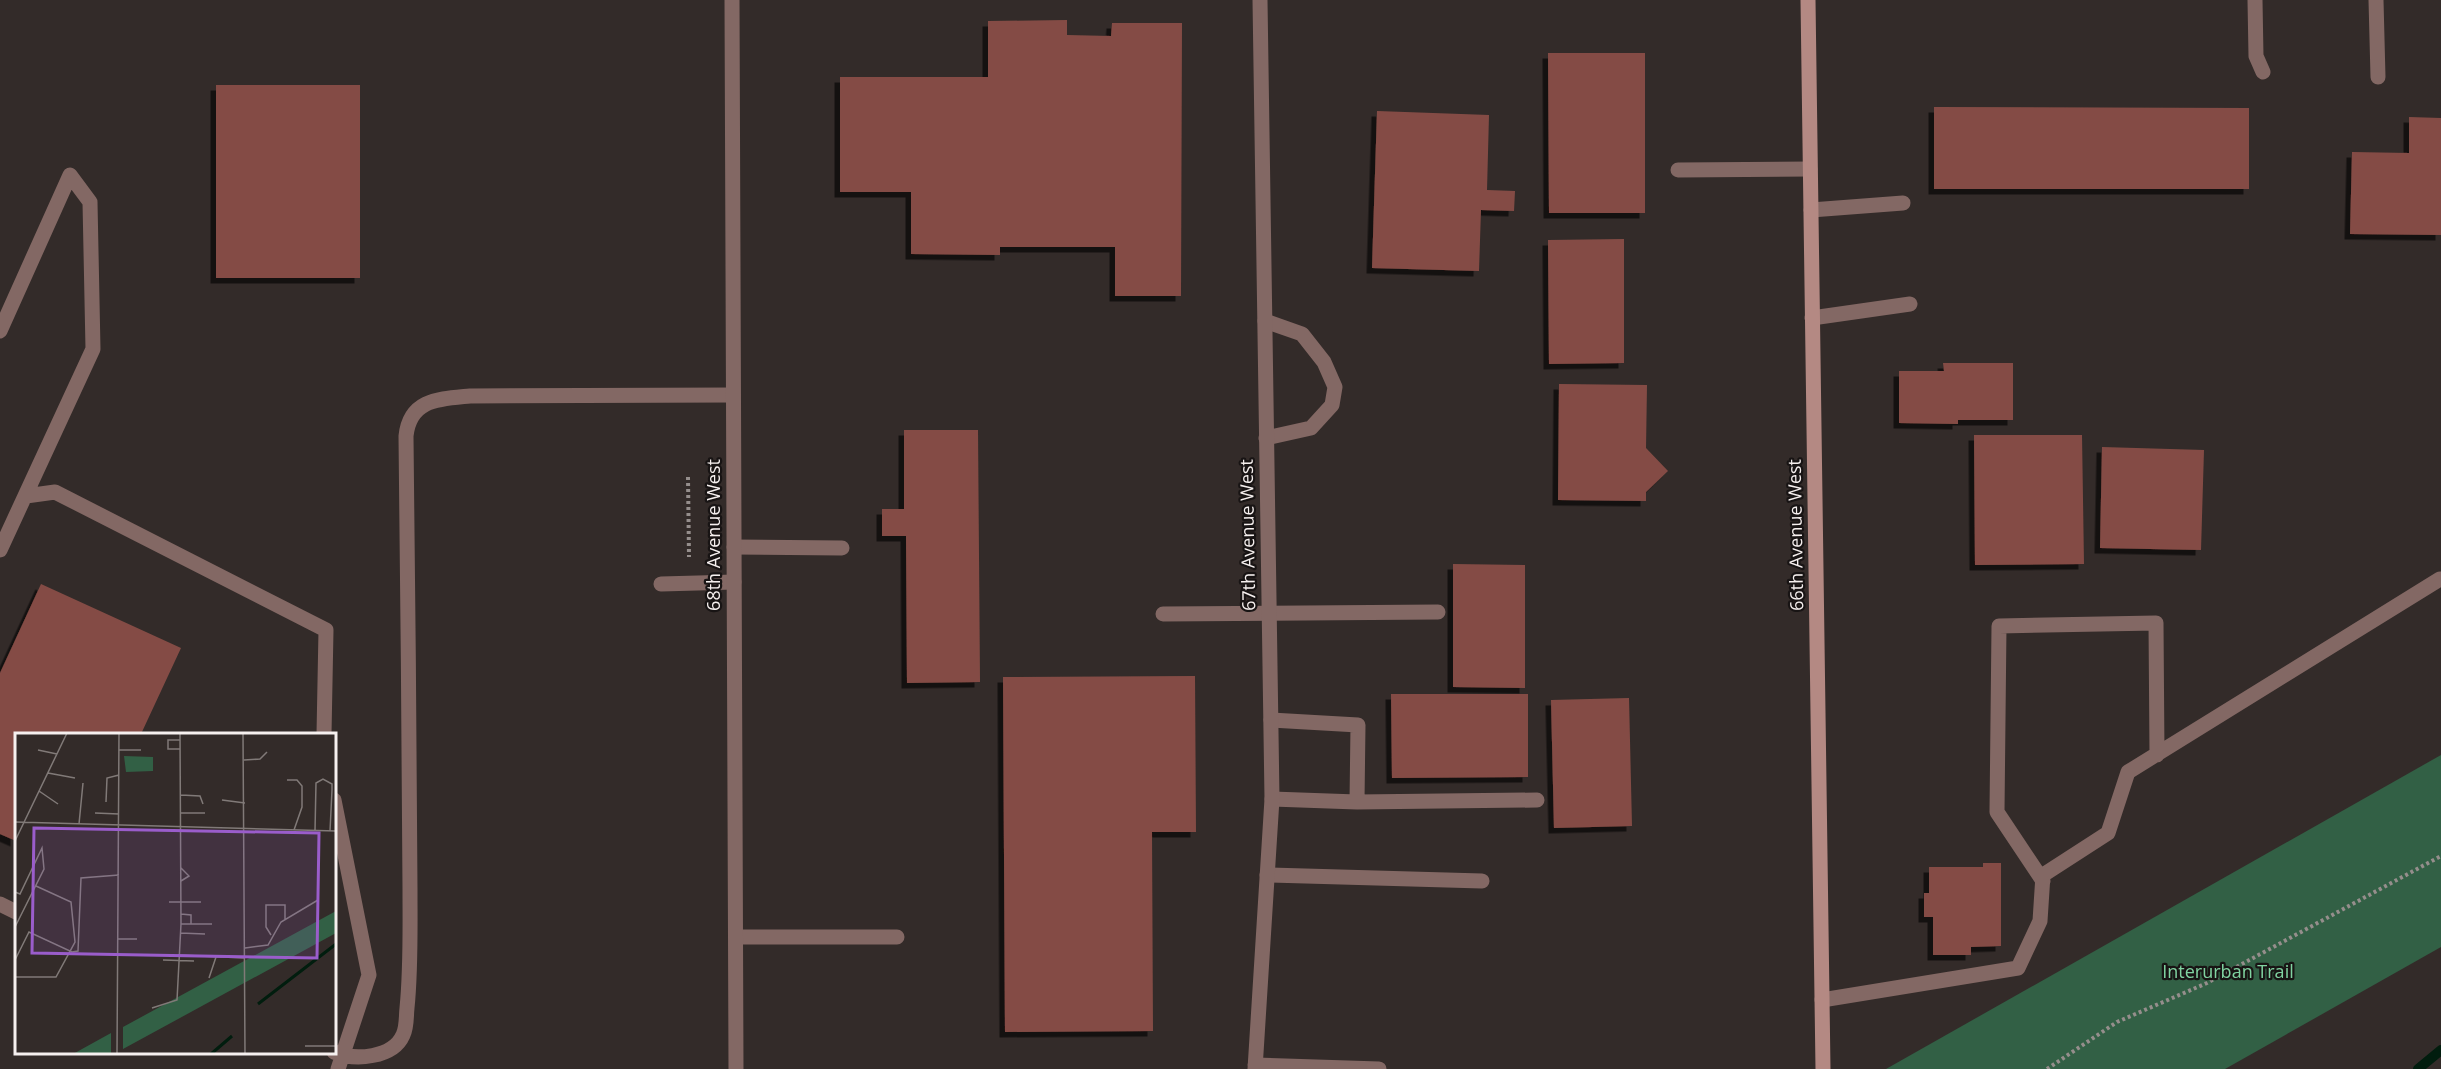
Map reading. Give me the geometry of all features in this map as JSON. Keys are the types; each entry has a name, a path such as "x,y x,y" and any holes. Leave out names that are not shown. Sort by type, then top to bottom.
{"main road":[{"name":"66th Avenue West","path":"1808,0 1823,1069"}],"street":[{"name":"68th Avenue West","path":"732,0 736,1069"},
{"name":"67th Avenue West","path":"1255,1067 1272,799 1260,0"},
{"path":"2255,0 2256,56 2263,72"},
{"path":"2376,0 2378,77"},
{"path":"1678,170 1810,169"},
{"path":"0,331 70,175 90,202 93,349 0,550"},
{"path":"1811,210 1903,203"},
{"path":"1812,318 1910,304"},
{"path":"1265,321 1302,334 1324,362 1335,387 1332,405 1311,428 1266,438"},
{"path":"336,810 369,975 339,1059 368,1057 381,1054 403,1036 406,1023 410,927 408,423 413,413 426,404 450,398 733,395"},
{"path":"26,496 55,492 326,630 324,733"},
{"path":"734,548 842,548"},
{"path":"1822,1000 2018,968 2040,921 2043,876 2108,833 2128,772 2440,579"},
{"path":"661,584 734,582"},
{"path":"1163,614 1438,612"},
{"path":"2043,881 1997,812 1999,626 2156,623 2157,754"},
{"path":"1271,720 1358,724 1357,802"},
{"path":"1272,799 1357,802 1537,800"},
{"path":"1267,875 1482,881"},
{"path":"0,904 15,912"},
{"path":"736,937 897,937"},
{"path":"1255,1067 1379,1069"}],"path":[{"path":"688,477 690,584"},
{"path":"2047,1069 2116,1022 2207,983 2441,855"}],"green space":[{"name":"Interurban Trail","path":"2441,755 2441,947 2225,1069 1886,1069"}],"building":[{"path":"1067,20 1067,35 1111,36 1112,23 1182,23 1181,296 1115,296 1115,247 1000,247 1000,255 911,254 911,192 840,192 840,77 988,77 988,21"},
{"path":"1548,53 1645,53 1645,213 1549,213"},
{"path":"216,85 360,85 360,278 216,278"},
{"path":"1934,107 2249,108 2249,189 1934,189"},
{"path":"1377,111 1489,115 1487,190 1515,191 1514,211 1481,210 1479,271 1372,268"},
{"path":"2409,117 2441,118 2441,235 2350,234 2352,152 2409,153"},
{"path":"1624,239 1624,363 1549,364 1548,240"},
{"path":"1943,363 2013,363 2013,420 1958,420 1958,424 1899,423 1899,371 1944,371"},
{"path":"1559,384 1647,385 1646,448 1668,471 1646,492 1646,501 1558,500"},
{"path":"904,430 978,430 980,682 907,683 906,536 882,536 882,509 904,509"},
{"path":"1974,435 2082,435 2084,564 1975,565"},
{"path":"2102,447 2204,450 2201,550 2100,548"},
{"path":"1453,564 1525,565 1525,688 1453,687"},
{"path":"41,584 181,648 141,733 15,733 15,841 0,834 0,673"},
{"path":"1195,676 1196,832 1152,832 1153,1031 1005,1032 1003,677"},
{"path":"1391,694 1528,694 1528,777 1392,778"},
{"path":"1629,698 1632,826 1554,828 1551,700"},
{"path":"1983,863 2001,863 2001,946 1971,947 1971,955 1933,955 1933,917 1924,917 1924,893 1929,893 1929,867 1983,867"}],"waterway":[{"path":"2418,1069 2441,1050"}]}
